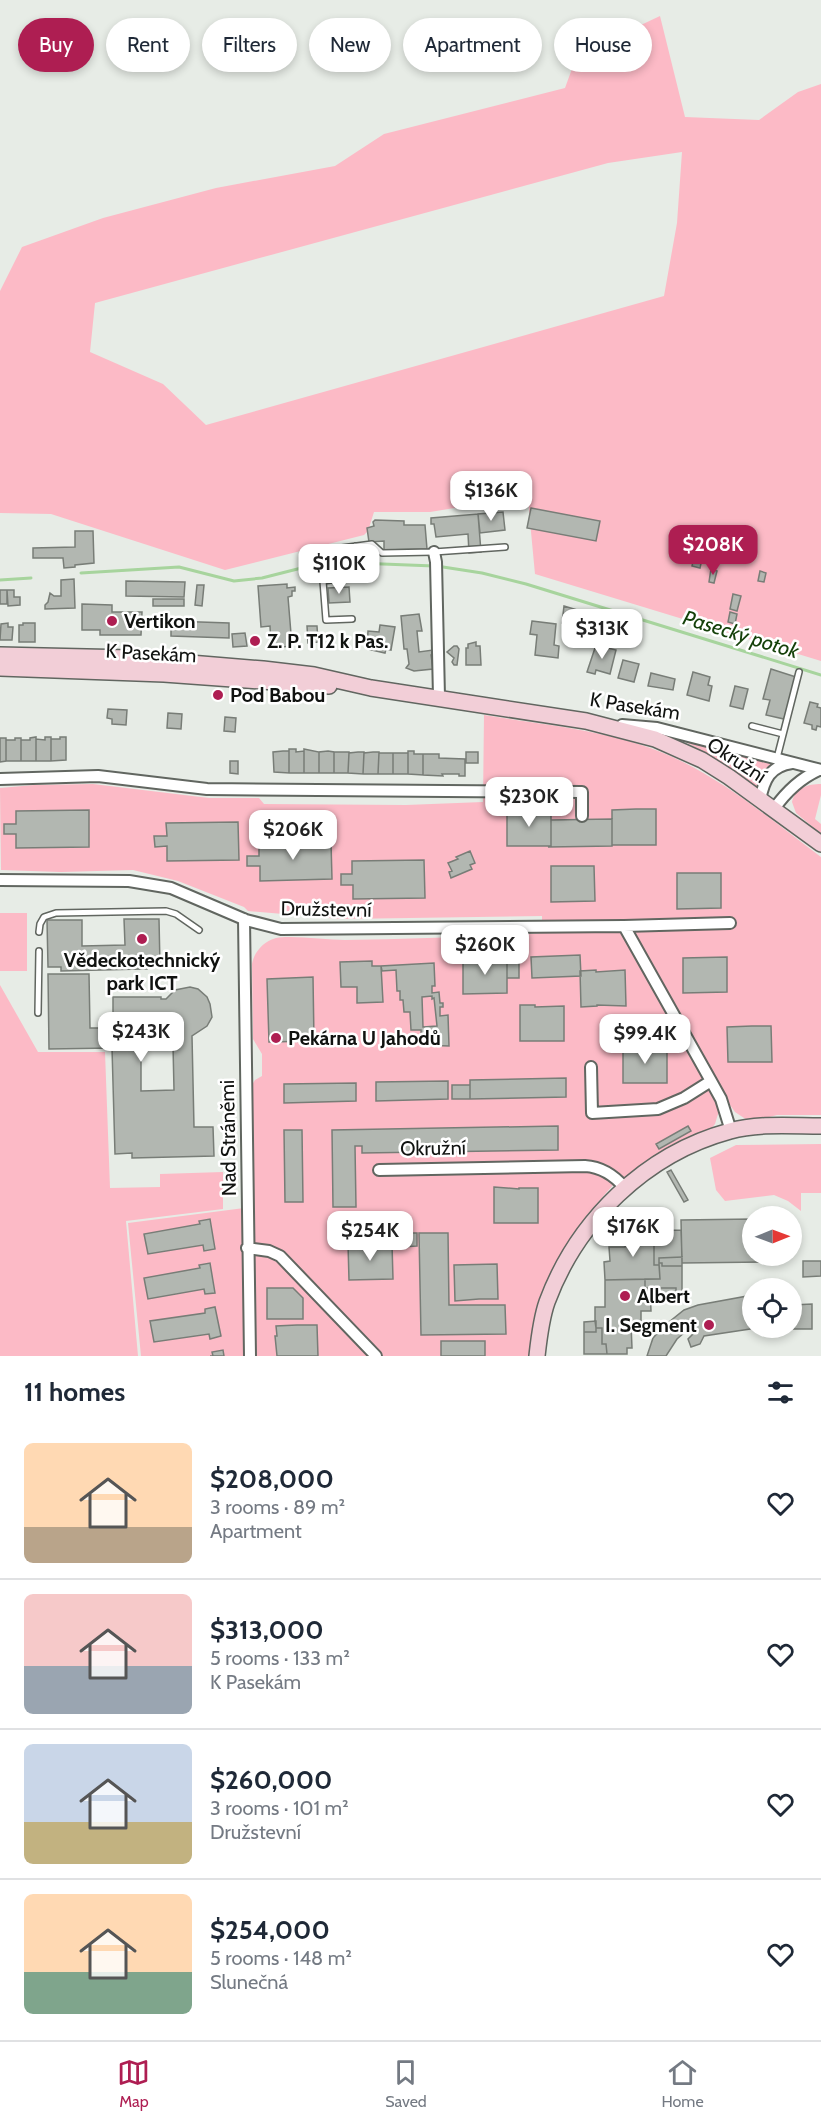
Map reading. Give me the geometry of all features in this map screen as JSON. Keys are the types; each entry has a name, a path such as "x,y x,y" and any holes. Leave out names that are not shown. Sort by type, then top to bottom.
{"street":[{"path":"434,552 439,697"},
{"name":"K Pasekám","path":"0,654 123,658 237,666 315,675 370,688"},
{"name":"K Pasekám","path":"0,668 164,674 313,686 370,688 586,721 657,728 820,770"},
{"name":"Okružní","path":"586,721 627,730 679,748 720,771 821,844"},
{"path":"760,800 764,782 771,772 781,765 796,763"},
{"path":"774,809 785,793 801,779 820,770"},
{"path":"0,779 98,776 207,789 582,792 582,816"},
{"name":"Družstevní","path":"0,880 129,881 171,888 244,919 281,929 624,926 730,922"},
{"name":"Nad Stráněmi","path":"244,919 250,1356"},
{"path":"624,926 721,1099 731,1131"},
{"path":"591,1067 592,1113 658,1109 684,1098 711,1081"},
{"path":"537,1356 546,1305 565,1261 604,1208 640,1175 690,1146 731,1131 756,1127 821,1126"},
{"name":"Okružní","path":"379,1170 585,1166 601,1168 625,1188"},
{"path":"247,1248 269,1251 280,1256 376,1356"}],"lane":[{"path":"320,552 372,544 382,553 505,547"},
{"path":"352,619 326,620 323,581 344,578 355,546"},
{"path":"777,758 799,672"},
{"path":"752,726 783,734"},
{"path":"39,932 44,917 56,913 145,910 166,911 199,930"},
{"path":"38,1013 39,951"}],"shaded area":[{"path":"660,16 685,117 759,120 798,92 821,84 821,661 535,574 528,500 479,504 430,512 374,512 368,531 364,535 225,570 51,514 0,513 0,291 22,247 103,218 216,188 335,166 384,134 565,88 571,72 652,72 652,20","holes":["682,152 677,223 664,296 206,425 163,384 90,352 95,303 608,163"]},
{"path":"484,715 609,736 658,751 718,782 821,857 821,1115 777,1115 747,1120 735,1112 730,1105 718,1114 710,1130 667,1149 625,1177 620,1177 587,1215 558,1260 532,1336 530,1356 141,1356 128,1223 252,1207 250,1088 255,1080 262,1076 262,1054 253,1039 252,964 260,948 272,939 283,937 345,940 542,933 542,916 342,919 248,911 244,907 178,881 133,870 61,872 1,870 0,788 93,784 209,798 259,798 264,804 406,805 483,802","holes":["89,810 89,847 16,848 16,834 4,833 4,824 16,824 16,811","238,822 167,861 167,846 155,847 154,837 167,836 167,823","331,842 331,879 260,881 260,866 247,866 247,856 259,855 259,843","470,851 475,862 470,865 471,869 452,878 449,863 458,859 457,857","424,860 425,898 353,899 353,885 341,874 352,874"]},
{"path":"682,740 773,763 763,774 756,788 711,756"},
{"path":"821,784 821,795 815,819 821,824 821,834 796,813 792,802 799,790"},
{"path":"0,913 27,913 27,971 0,971"},
{"path":"0,985 38,1052 105,1052 110,1188 160,1187 160,1174 223,1172 223,1209 126,1221 138,1356 0,1356"},
{"path":"821,1144 821,1193 801,1193 801,1206 794,1206 774,1195 725,1201 716,1190 710,1158 736,1145"}],"building":[{"path":"531,508 600,521 596,541 527,528"},
{"path":"503,512 505,530 480,533 478,514"},
{"path":"478,514 481,552 469,553 468,534 436,537 434,524 431,524 431,518"},
{"path":"375,520 404,521 404,525 425,525 427,549 384,550 384,541 369,542 367,528 374,526"},
{"path":"75,531 93,531 94,563 64,568 63,558 33,558 33,548 75,547"},
{"path":"314,545 326,545 327,557 314,558"},
{"path":"694,557 702,559 700,568 692,566"},
{"path":"711,569 717,571 714,583 709,582"},
{"path":"760,571 766,573 764,582 758,581"},
{"path":"74,579 75,608 45,609 50,593 54,596 61,596 61,580"},
{"path":"126,581 185,582 184,597 126,596"},
{"path":"287,584 287,588 295,587 292,596 288,597 292,646 271,648 270,626 261,627 258,586"},
{"path":"197,585 204,585 202,606 195,605"},
{"path":"349,587 350,602 329,603 328,588"},
{"path":"0,590 7,590 7,604 0,604"},
{"path":"7,590 14,590 14,597 20,597 20,605 8,606"},
{"path":"733,594 741,596 737,611 730,609"},
{"path":"153,599 184,599 184,606 153,606"},
{"name":"Vertikon","path":"82,604 112,605 112,612 142,612 141,635 100,635 100,630 82,630"},
{"path":"564,606 584,612 583,625 562,623"},
{"path":"730,612 737,614 735,624 728,622"},
{"path":"419,614 422,631 417,631 419,652 433,650 434,655 431,655 433,669 414,671 406,668 409,664 407,649 404,649 401,616"},
{"path":"171,621 229,623 229,638 171,636"},
{"path":"532,621 556,624 554,645 559,646 558,658 535,655 537,635 530,634"},
{"path":"8,623 8,627 13,627 12,640 0,640 1,624"},
{"path":"35,623 35,642 19,642 19,625"},
{"path":"380,625 395,627 391,650 386,649 385,653 367,649 368,631 379,632"},
{"path":"307,626 317,626 318,642 308,643"},
{"path":"245,633 247,646 233,647 232,634"},
{"path":"476,642 476,646 480,646 481,665 466,665 466,648 468,644"},
{"path":"596,645 616,650 610,674 596,670 595,674 587,672"},
{"path":"454,646 459,649 457,665 454,665 452,662 454,658 447,652"},
{"path":"623,660 639,664 634,682 618,678"},
{"path":"771,669 796,677 784,719 766,715 770,700 763,699"},
{"path":"693,672 710,677 708,685 712,686 709,701 687,695"},
{"path":"651,673 675,679 673,690 648,686"},
{"path":"735,686 748,689 743,709 730,706"},
{"path":"810,702 818,704 817,707 821,708 821,727 817,726 816,730 812,729 812,725 804,723"},
{"path":"108,709 127,710 126,725 112,724 112,719 107,718"},
{"path":"168,713 182,714 181,729 167,728"},
{"path":"225,717 236,718 235,732 224,731"},
{"path":"36,737 36,761 21,761 21,740"},
{"path":"45,737 51,737 51,761 36,761 36,739 45,740"},
{"path":"60,737 66,737 66,760 51,761 51,739 60,739"},
{"path":"0,738 6,738 6,761 0,762"},
{"path":"15,738 21,738 21,761 6,761 6,740 15,740"},
{"path":"289,749 296,749 296,752 304,751 304,773 289,773"},
{"path":"304,749 319,752 319,773 304,773"},
{"path":"289,751 289,773 274,772 273,752"},
{"path":"408,751 423,754 423,775 408,774"},
{"path":"319,752 334,752 334,773 319,773"},
{"path":"334,752 349,752 348,773 334,773"},
{"path":"364,752 363,774 348,773 349,753"},
{"path":"379,752 378,774 363,774 364,753"},
{"path":"466,752 478,752 478,763 466,763"},
{"path":"379,753 393,753 393,774 378,774"},
{"path":"393,753 408,753 408,774 393,774"},
{"path":"423,754 439,754 439,758 465,759 465,776 459,776 459,774 423,775"},
{"path":"230,761 238,761 238,774 230,773"},
{"path":"656,809 656,845 612,845 612,810"},
{"path":"89,810 89,847 16,848 16,834 4,834 4,824 16,824 16,811"},
{"path":"551,810 551,846 507,846 507,811"},
{"path":"612,819 612,846 548,847 551,846 551,820"},
{"path":"238,822 239,860 167,861 167,846 155,847 154,836 167,836 166,823"},
{"path":"331,842 332,879 260,881 260,866 247,866 247,856 259,856 259,843"},
{"path":"470,851 475,863 470,865 472,869 451,878 449,872 452,871 448,863"},
{"path":"424,860 425,898 353,899 353,885 341,885 341,874 352,874 352,861"},
{"path":"551,866 594,866 595,901 551,902"},
{"path":"677,873 721,873 721,908 677,909"},
{"name":"Vědeckotechnický park ICT","path":"124,919 159,919 160,966 147,966 147,969 61,971 61,967 48,967 47,920 82,920 82,946 125,945"},
{"path":"580,955 581,976 532,978 531,957"},
{"path":"507,957 507,993 463,994 463,958"},
{"path":"507,957 519,957 519,978 507,978"},
{"path":"727,957 727,992 683,993 683,958"},
{"path":"372,961 372,966 381,966 383,1002 357,1003 357,987 341,987 340,962"},
{"path":"434,963 435,986 432,986 432,993 439,992 440,1003 443,1003 443,1007 440,1007 440,1016 448,1015 449,1046 422,1045 421,1030 411,1030 410,1012 404,1012 400,991 397,991 396,970 382,971 381,966","holes":["432,996 432,999 434,998 437,1026 423,1027 422,997"]},
{"path":"596,970 596,972 625,970 626,1006 581,1007 580,971"},
{"path":"48,974 89,974 90,1028 113,1028 113,997 161,997 161,999 166,999 175,990 190,987 198,989 207,997 212,1017 207,1026 192,1036 194,1127 213,1127 214,1156 132,1158 132,1153 115,1154 112,1048 49,1049","holes":["173,1046 174,1090 141,1091 141,1053 136,1053 136,1047"]},
{"path":"313,977 314,1041 269,1042 267,979"},
{"path":"520,1005 564,1006 564,1041 520,1041"},
{"path":"771,1026 772,1062 728,1062 727,1027"},
{"path":"623,1047 667,1047 667,1083 623,1083"},
{"path":"566,1078 566,1097 470,1099 470,1080"},
{"path":"448,1081 448,1099 376,1101 376,1082"},
{"path":"356,1083 356,1101 284,1103 284,1084"},
{"path":"452,1085 470,1085 470,1099 452,1099"},
{"path":"558,1126 558,1150 362,1153 362,1146 355,1146 356,1207 333,1207 332,1130"},
{"path":"688,1126 691,1131 659,1149 656,1144"},
{"path":"284,1130 302,1130 303,1202 285,1202"},
{"path":"671,1170 688,1200 684,1202 667,1172"},
{"path":"494,1187 538,1188 538,1223 494,1223"},
{"path":"210,1219 215,1249 204,1251 203,1245 148,1254 144,1234 200,1224 199,1221"},
{"path":"742,1219 742,1262 682,1263 681,1220"},
{"path":"681,1230 682,1257 659,1258 659,1265 654,1265 654,1231"},
{"path":"625,1231 654,1231 654,1265 659,1265 660,1279 605,1280 604,1262 610,1261 609,1247 625,1247"},
{"path":"399,1233 417,1233 417,1246 400,1247"},
{"path":"419,1233 448,1233 449,1305 505,1305 506,1334 421,1335"},
{"path":"348,1244 392,1244 393,1279 349,1280"},
{"path":"682,1257 682,1266 662,1266 662,1263 659,1263 659,1258"},
{"path":"803,1261 821,1261 821,1276 803,1277"},
{"path":"210,1263 215,1293 205,1294 204,1289 148,1299 144,1278 200,1268 199,1265"},
{"path":"659,1263 662,1263 662,1266 682,1266 682,1293 676,1293 676,1288 645,1288 645,1279 660,1279"},
{"path":"497,1264 498,1299 455,1301 454,1265"},
{"path":"645,1279 645,1288 650,1288 651,1311 641,1311 641,1324 631,1324 632,1348 627,1348 627,1354 607,1354 606,1344 602,1344 602,1328 596,1328 595,1321 595,1307 605,1307 605,1280"},
{"path":"267,1288 293,1288 303,1298 303,1319 267,1319"},
{"path":"654,1288 676,1288 676,1302 655,1302"},
{"name":"I. Segment","path":"742,1297 742,1330 704,1336 700,1344 691,1347 688,1339 696,1331 692,1326 677,1339 666,1356 647,1356 653,1338 664,1326 684,1310 698,1305"},
{"path":"802,1304 812,1304 812,1329 802,1329"},
{"path":"215,1307 221,1336 210,1339 209,1334 154,1342 150,1321 205,1313 205,1309"},
{"path":"596,1321 596,1332 584,1332 584,1322"},
{"path":"317,1325 318,1356 277,1356 276,1326"},
{"path":"596,1328 602,1328 602,1344 606,1344 607,1354 584,1354 584,1332 596,1332"},
{"path":"441,1341 485,1341 485,1356 441,1356"},
{"path":"223,1350 224,1356 213,1356 212,1352"}],"waterway":[{"name":"Pasecký potok","path":"81,573 179,567 234,581 262,578 329,561 340,562"},
{"name":"Pasecký potok","path":"357,563 434,566"},
{"name":"Pasecký potok","path":"443,567 482,573 526,584 821,675"},
{"name":"Pasecký potok","path":"0,580 31,578"}],"place":[{"name":"Vertikon","path":"112,621"},
{"name":"Z. P. T12 k Pas.","path":"255,641"},
{"name":"Pod Babou","path":"218,695"},
{"name":"Vědeckotechnický park ICT","path":"142,939"},
{"name":"Pekárna U Jahodů","path":"276,1038"},
{"name":"Albert","path":"625,1296"},
{"name":"I. Segment","path":"709,1325"}]}
